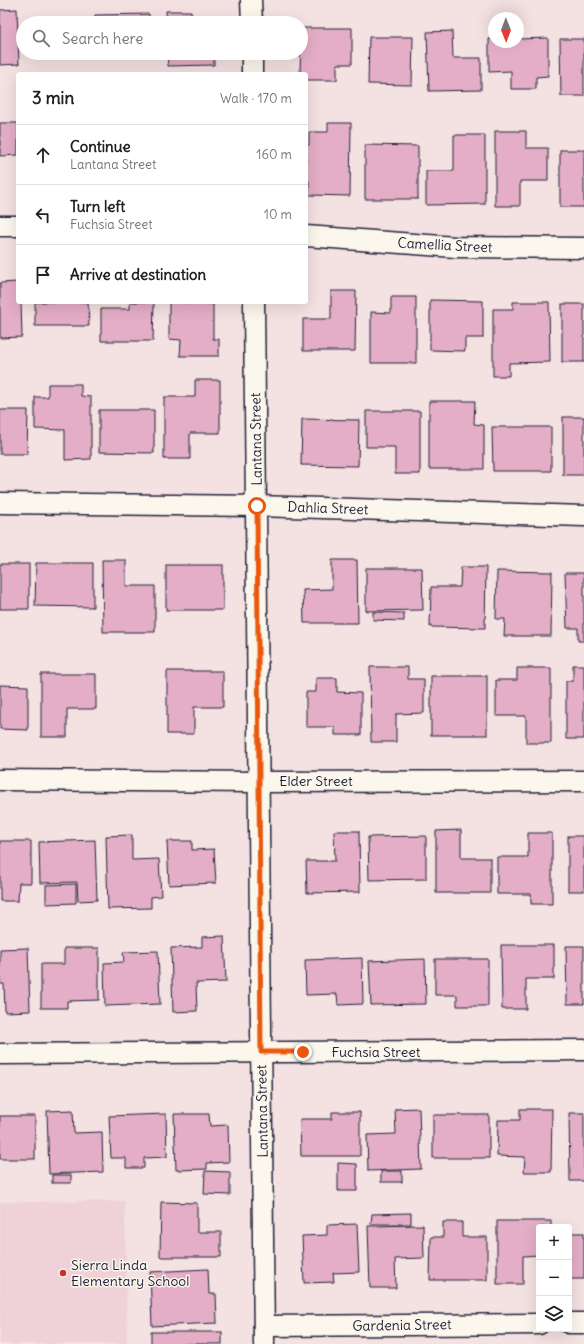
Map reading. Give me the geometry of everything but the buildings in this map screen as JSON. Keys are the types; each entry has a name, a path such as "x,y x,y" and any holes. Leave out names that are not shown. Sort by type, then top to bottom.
{"street":[{"path":"251,0 252,16"},
{"path":"252,60 252,72"},
{"path":"0,226 16,226"},
{"name":"Camellia Street","path":"308,236 455,247 584,248"},
{"name":"Lantana Street","path":"254,304 264,1335"},
{"name":"Dahlia Street","path":"0,503 257,506 584,516"},
{"name":"Elder Street","path":"0,780 258,782 584,781"},
{"name":"Fuchsia Street","path":"0,1054 584,1050"},
{"path":"572,1323 584,1323"},
{"name":"Gardenia Street","path":"264,1335 536,1324"}],"shaded area":[{"name":"Sierra Linda Elementary School","path":"125,1201 127,1344 0,1344 0,1202"}],"place":[{"name":"Sierra Linda Elementary School","path":"63,1273"}],"route":[{"path":"257,506 261,1052 303,1052"}]}
